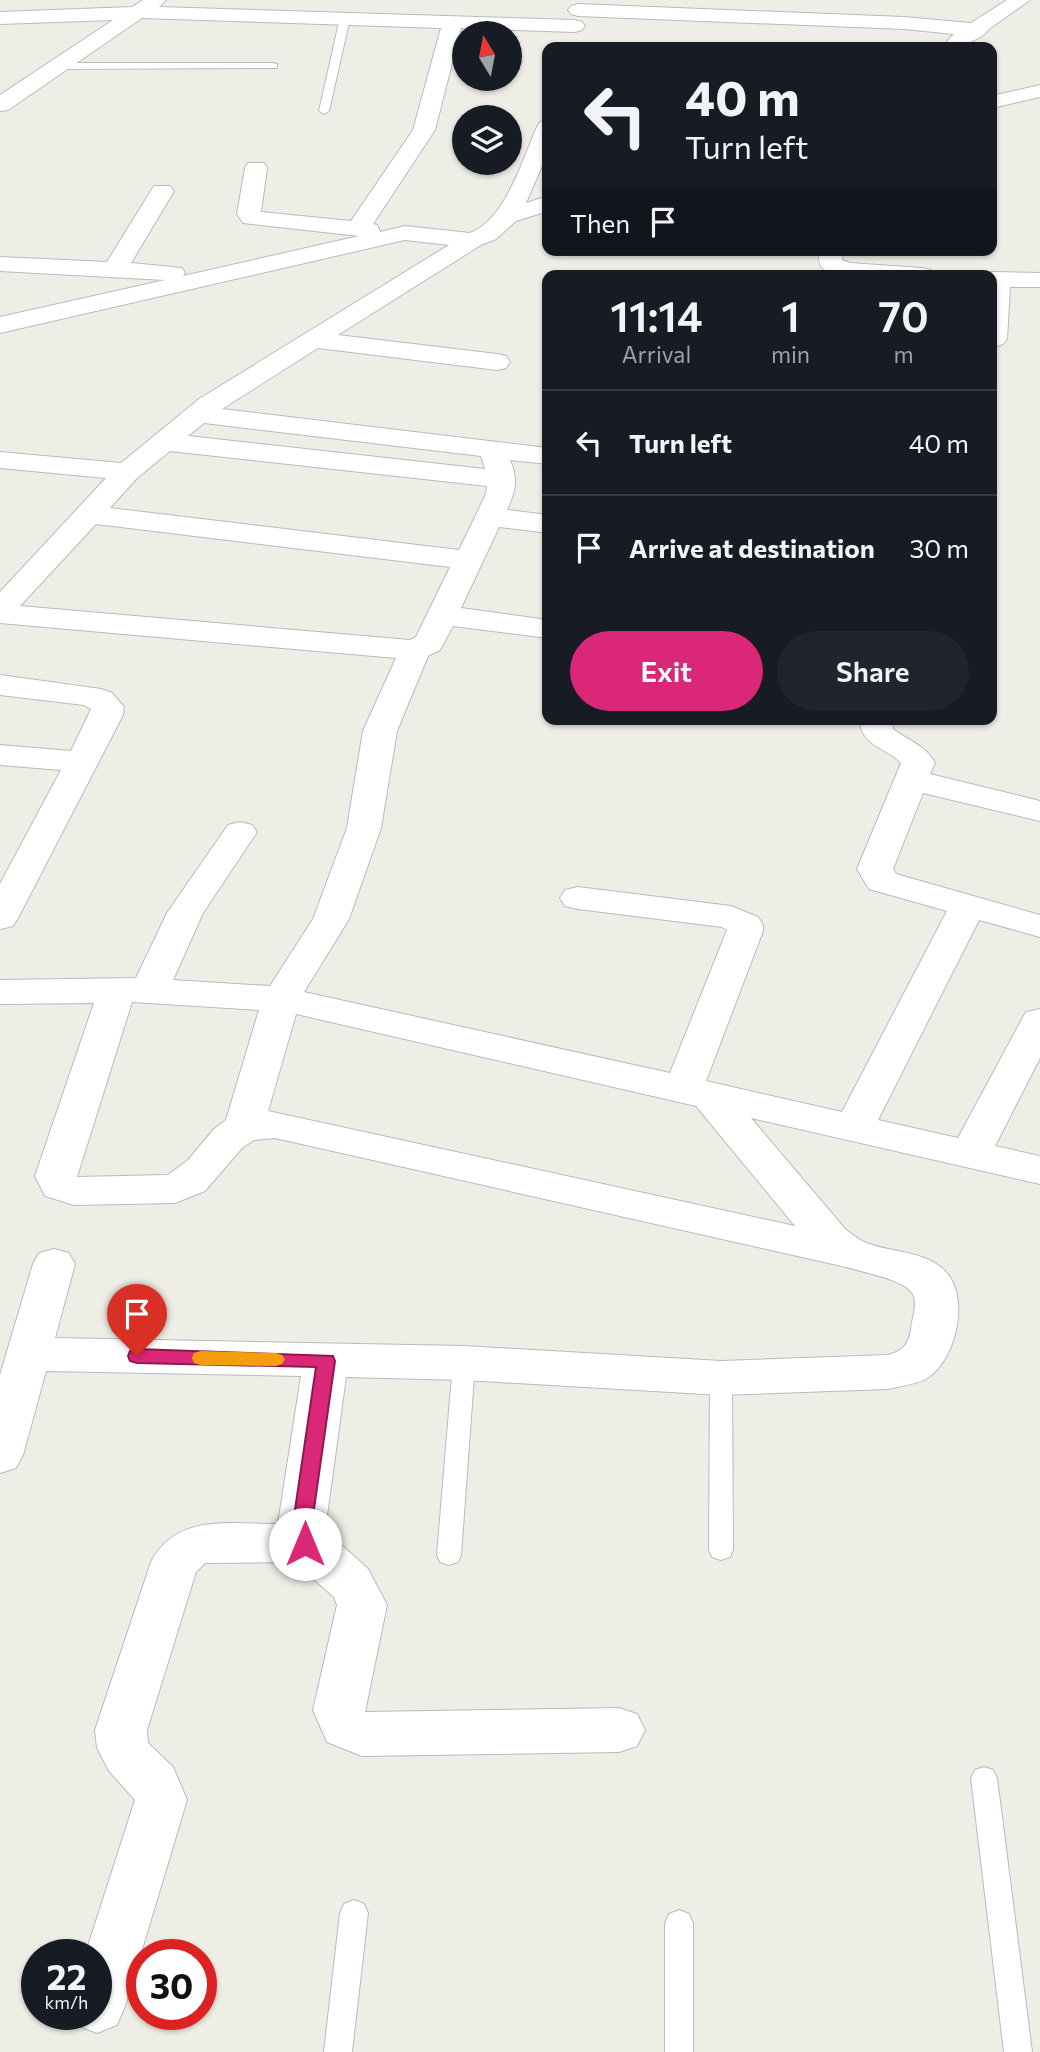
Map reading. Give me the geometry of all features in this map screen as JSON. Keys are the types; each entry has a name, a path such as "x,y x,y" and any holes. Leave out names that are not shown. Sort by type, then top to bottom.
{"street":[{"path":"892,22 907,0"},
{"path":"956,42 979,30 1020,0"},
{"path":"466,21 578,12 698,7 797,9 979,30"},
{"path":"0,18 144,8 452,22"},
{"path":"0,105 144,8"},
{"path":"573,42 578,12"},
{"path":"358,229 424,130 452,26"},
{"path":"997,101 1040,91"},
{"path":"0,612 129,471 197,414 473,240 488,234 508,216 542,140"},
{"path":"256,168 249,214 251,218 473,240"},
{"path":"115,270 162,191"},
{"path":"508,216 542,205"},
{"path":"0,325 405,233"},
{"path":"831,256 830,264 842,270"},
{"path":"0,264 216,276"},
{"path":"997,279 1040,280"},
{"path":"313,341 497,362"},
{"path":"197,414 542,455"},
{"path":"163,442 502,479"},
{"path":"0,612 415,650 429,643 500,494 502,479 492,450"},
{"path":"0,460 129,471"},
{"path":"89,514 468,560"},
{"path":"489,517 542,523"},
{"path":"442,615 542,628"},
{"path":"244,1126 281,999 331,919 364,828 380,731 415,650"},
{"path":"0,685 90,695 102,700 108,707 107,715 0,918"},
{"path":"876,725 880,736 916,757 918,763 875,869 877,876 889,884 1040,926"},
{"path":"0,755 83,761"},
{"path":"912,780 1040,811"},
{"path":"29,1354 464,1363 721,1378 888,1372 912,1366 930,1349 937,1299 930,1282 914,1271 850,1253 275,1124 244,1126 231,1135 198,1176 175,1189 74,1191 60,1186 55,1176 133,990 240,832"},
{"path":"578,898 731,917 741,920 745,925 695,1092"},
{"path":"854,1128 968,906"},
{"path":"0,992 133,990 281,999 1040,1170"},
{"path":"970,1154 1040,1021"},
{"path":"695,1092 831,1241 850,1253"},
{"path":"0,1455 54,1264"},
{"path":"326,1361 302,1530 305,1544 314,1554 354,1583 360,1595 362,1605 339,1710 342,1724 349,1731 362,1734 619,1730"},
{"path":"112,1958 161,1800 159,1789 152,1778 124,1749 121,1730 175,1562 188,1549 207,1543 305,1544"}],"lane":[{"path":"324,111 345,19"},
{"path":"57,66 272,66"},
{"path":"449,1555 464,1363"},
{"path":"721,1378 721,1550"},
{"path":"984,1778 1018,2052"},
{"path":"338,2052 354,1913"},
{"path":"678,1923 679,2052"}],"slow traffic":[{"path":"201,1358 276,1359"}],"route":[{"path":"137,1356 326,1361 302,1530 305,1544"}]}
